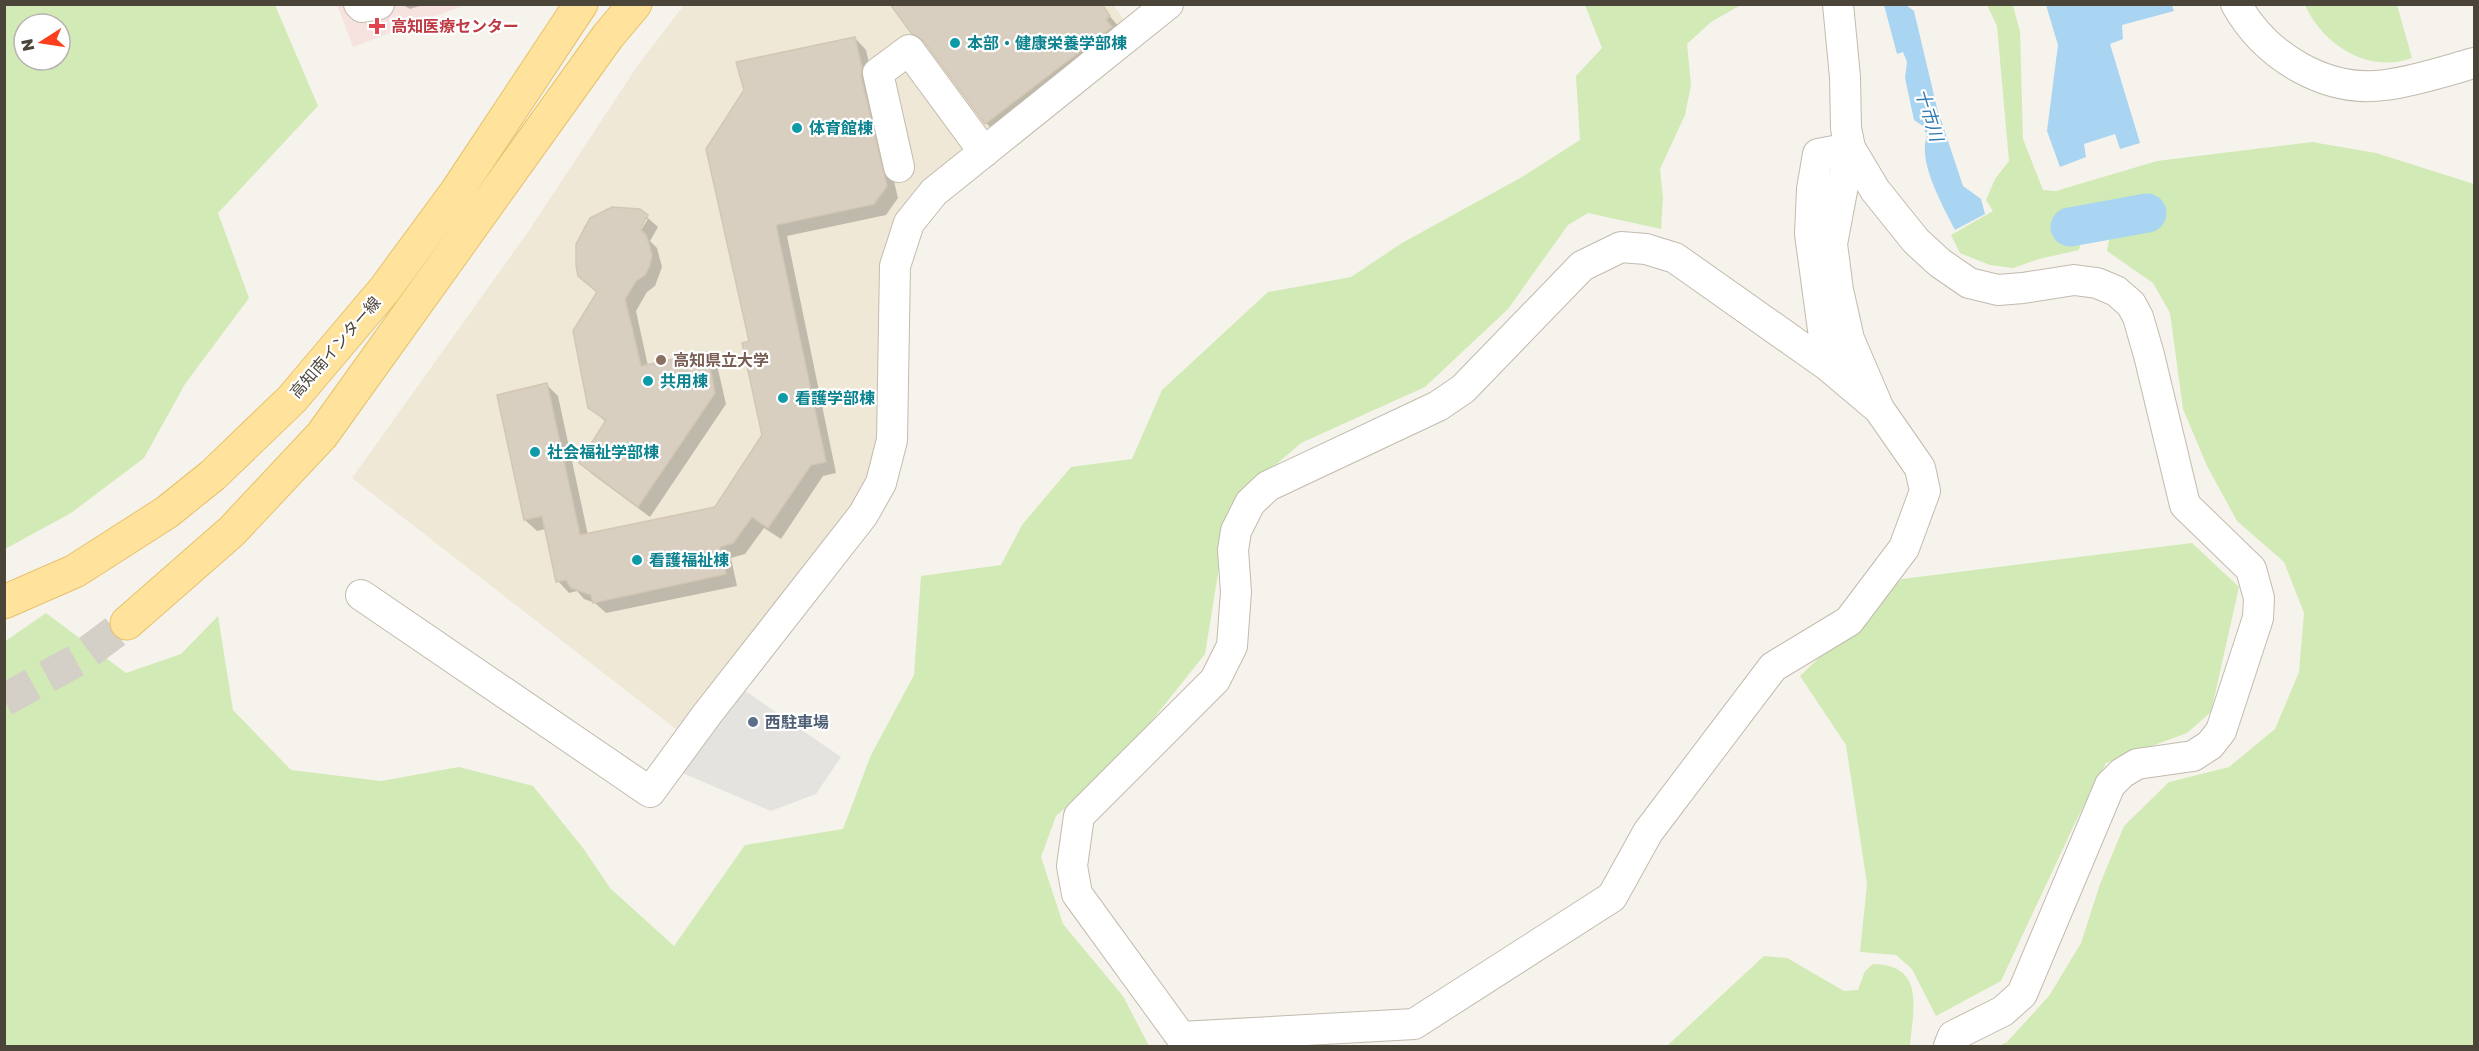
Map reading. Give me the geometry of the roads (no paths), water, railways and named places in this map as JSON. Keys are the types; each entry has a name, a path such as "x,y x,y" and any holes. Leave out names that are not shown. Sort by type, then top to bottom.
{"main road":[{"name":"高知南インター線","path":"4,602 75,571 167,512 213,475 292,399 385,289 457,191 581,4"},
{"name":"高知南インター線","path":"127,623 232,531 322,435 516,161 608,36 635,4"}],"street":[{"path":"359,4 362,7 379,4"},
{"path":"1838,4 1845,77 1846,128 1850,148 1875,190 1916,241 1940,263 1969,283 1998,290 2074,280 2097,283 2116,291 2131,304 2138,317 2149,355 2185,505 2250,569 2259,598 2258,618 2221,731 2210,745 2193,756 2137,764 2110,784 2022,994 2003,1011 1953,1036 1949,1047"},
{"path":"2236,4 2245,22 2268,46 2293,64 2321,78 2350,85 2383,85 2416,79 2475,63"},
{"path":"361,595 650,792 708,713 863,515 881,483 892,440 895,266 909,223 934,192 1160,7"},
{"path":"899,167 878,73 909,50 984,152"},
{"path":"1828,366 1810,234 1812,189 1818,154 1850,148"},
{"path":"1850,148 1832,244 1838,290 1849,339 1879,408 1920,468 1924,491 1904,548 1849,621 1773,667 1648,832 1612,897 1414,1024 1181,1037 1077,894 1072,866 1079,816 1215,680 1232,646 1236,592 1233,550 1236,531 1250,503 1268,486 1438,406 1463,389 1582,266 1621,247 1646,249 1675,258 1828,366 1879,408"}],"water":[{"path":"1884,5 1906,5 1914,11 1937,108 1963,186 1981,199 1985,214 1955,230 1928,170 1925,158 1927,136 1923,126 1914,120 1905,78 1907,62 1903,52 1897,54"},
{"path":"2046,5 2172,5 2174,11 2122,25 2123,39 2110,44 2140,143 2120,149 2115,134 2084,144 2086,157 2060,167 2047,131 2058,45"}],"waterway":[{"name":"十市川","path":"2070,227 2147,213"}],"tunnel":[{"path":"4,700 77,660 127,623"}],"place":[{"name":"高知医療センター","path":"377,26"},
{"name":"本部・健康栄養学部棟","path":"955,43"},
{"name":"体育館棟","path":"797,128"},
{"name":"高知県立大学","path":"661,360"},
{"name":"共用棟","path":"648,381"},
{"name":"看護学部棟","path":"783,398"},
{"name":"社会福祉学部棟","path":"535,452"},
{"name":"看護福祉棟","path":"637,560"},
{"name":"西駐車場","path":"753,722"}]}
